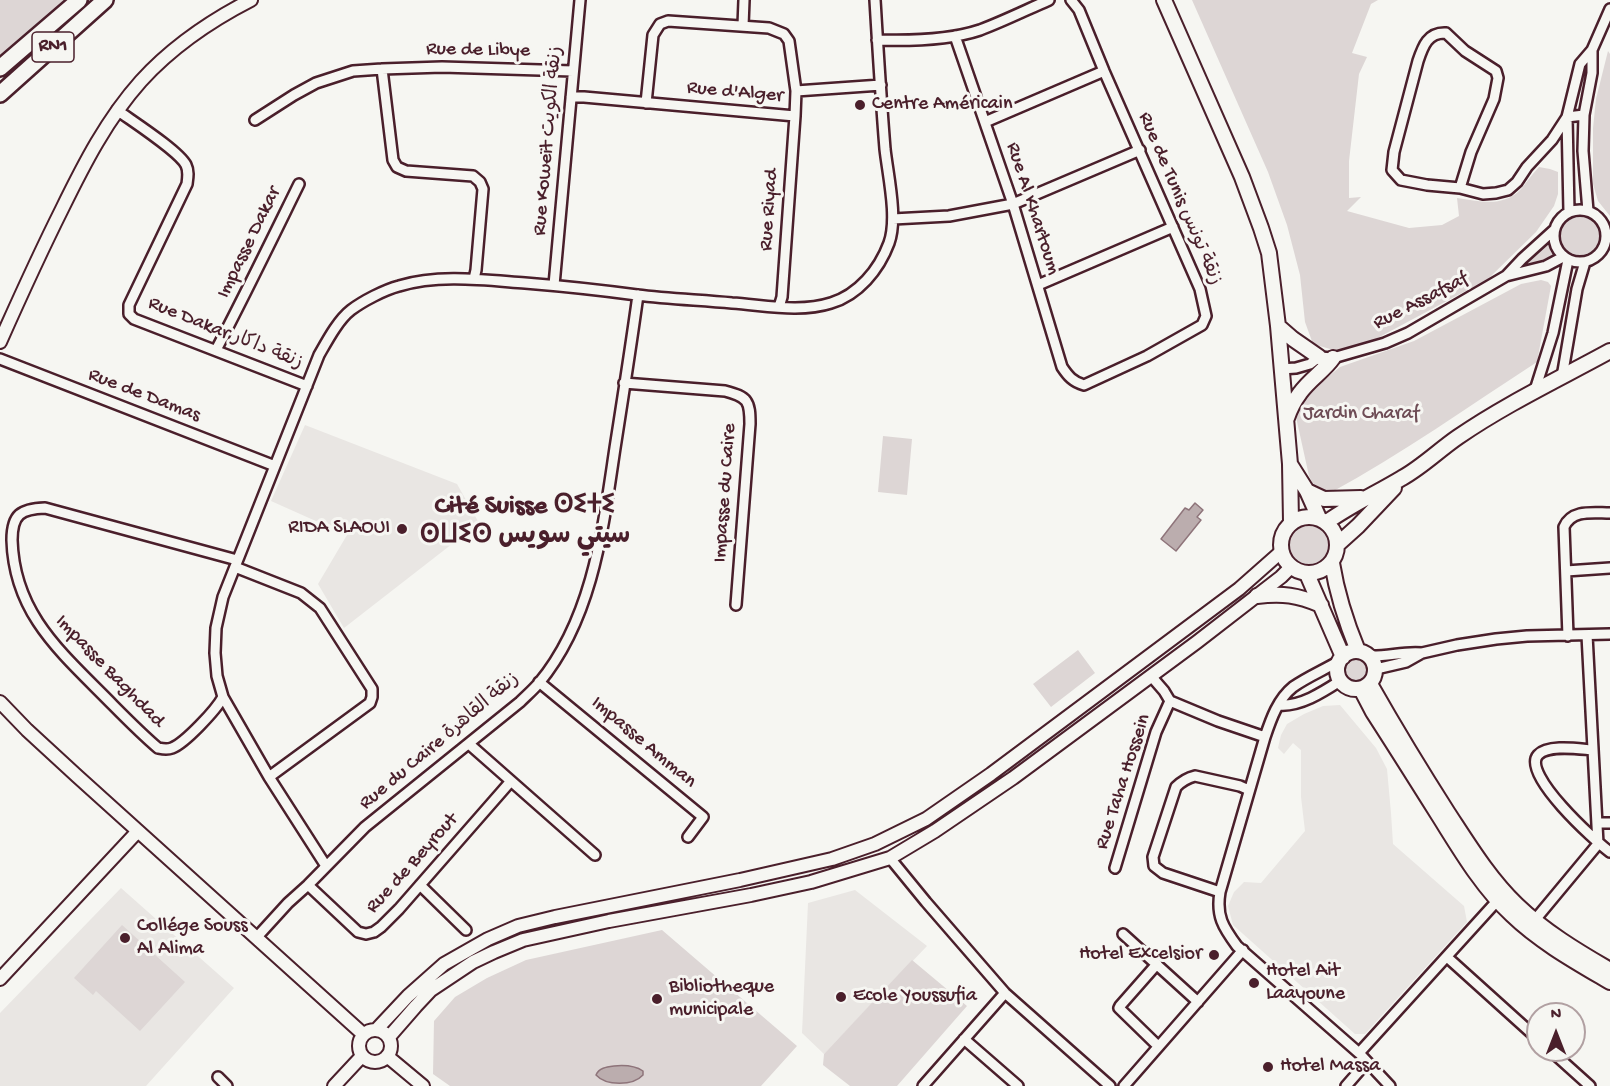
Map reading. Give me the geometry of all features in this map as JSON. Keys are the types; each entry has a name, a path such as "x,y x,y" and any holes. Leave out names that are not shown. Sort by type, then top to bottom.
{"highway":[{"name":"RN1","path":"0,68 79,0"},
{"name":"RN1","path":"0,94 105,0"}],"main road":[{"path":"1164,0 1242,177 1261,228 1270,262 1290,464 1291,522"},
{"path":"1278,326 1293,339 1326,357 1326,368 1300,392 1285,423"},
{"path":"1290,464 1323,520 1335,531 1338,544 1337,554 1332,563 1321,571 1307,574 1299,572 1291,567 1283,556 1282,535 1291,522 1302,517 1313,516 1323,520 1366,498 1404,477 1458,437 1536,390 1610,351"},
{"path":"1338,544 1404,477"},
{"path":"1307,491 1324,499 1366,498"},
{"path":"1332,563 1337,593 1348,628 1363,653 1373,661 1376,669 1374,677 1365,687 1349,688 1340,681 1337,671 1341,659 1352,651 1363,653"},
{"path":"1307,574 1326,615 1341,659"},
{"path":"1257,596 1290,595 1321,605"},
{"path":"1365,687 1373,712 1461,852 1497,901 1530,931 1610,982"},
{"path":"1365,687 1483,867 1506,894 1534,921 1561,941 1610,970"}],"street":[{"path":"0,342 82,167 117,110 142,81 183,42 224,14 250,0"},
{"name":"Rue Koweït زنقة الكويت","path":"554,285 580,0"},
{"path":"744,0 744,26"},
{"path":"326,866 269,777 223,697 217,676 215,653 216,628 222,597 307,386 332,334 348,312 361,303 398,286 434,279 474,279 554,285 638,295 779,306 807,307 830,304 845,298 864,284 879,262 889,242 893,219 885,148 875,0"},
{"path":"877,40 956,36 979,30 1049,0"},
{"name":"Rue de Tunis زنقة تونس","path":"1071,0 1078,10 1140,150 1200,289 1206,309 1202,325 1147,356 1083,385"},
{"path":"1569,212 1567,117 1580,64 1592,50 1610,9"},
{"name":"Rue d'Alger","path":"571,97 795,116 796,91 787,37 770,28 668,21 660,24 655,29 651,43 646,103"},
{"path":"1460,188 1494,99 1498,78 1496,71 1466,51 1446,33 1438,33 1429,38 1418,61 1394,152 1392,170 1401,180 1460,188 1483,194 1508,190 1517,183 1527,167 1552,140 1567,117"},
{"name":"Rue Al Khartoum","path":"956,36 1013,204 1062,366 1068,377 1083,385"},
{"path":"1588,212 1583,151 1584,115 1592,72 1592,50"},
{"name":"Rue de Libye","path":"255,120 316,83 353,71 442,67 573,71"},
{"path":"382,69 393,160 397,167 406,171 473,176 480,182 483,189 474,279"},
{"path":"986,122 1104,71"},
{"name":"Rue d'Alger","path":"796,91 881,85"},
{"name":"Rue Dakar زنقة داكار","path":"117,110 177,154 186,164 189,173 187,184 129,305 129,314 134,319 307,386"},
{"path":"1567,117 1584,115"},
{"name":"Rue Riyad","path":"779,306 782,297 795,116"},
{"path":"893,219 949,216 1013,204 1140,150"},
{"name":"Impasse Dakar","path":"216,350 299,184"},
{"path":"1578,210 1588,212 1594,214 1606,225 1606,248 1595,258 1585,262 1576,262 1566,258 1557,249 1554,230 1560,219 1569,212 1578,210"},
{"path":"1038,285 1173,227"},
{"name":"Rue Assafsaf","path":"1506,276 1521,259 1554,230"},
{"path":"1536,390 1553,333 1566,258"},
{"name":"Rue Assafsaf","path":"1281,369 1296,368 1326,357 1385,343 1408,333 1506,276 1546,266 1566,258"},
{"path":"1562,377 1577,289 1585,262"},
{"name":"Rue du Caire زنقة القاهرة","path":"257,937 365,827 520,702 539,682 559,653 586,596 593,573 605,512 638,295"},
{"name":"Rue de Damas","path":"0,359 275,466"},
{"name":"Impasse du Caire","path":"624,383 725,391 741,395 746,400 750,410 750,424 736,605"},
{"name":"Impasse Baghdad","path":"223,697 184,740 166,750 158,748 77,669 40,628 29,609 15,569 12,534 14,522 21,512 31,508 45,508 236,564"},
{"path":"1568,636 1564,527 1566,522 1581,513 1610,513"},
{"path":"377,1029 408,996 444,964 488,939 518,926 832,859 875,844 926,819 991,774 1239,589 1282,550"},
{"path":"236,564 310,599 320,609 372,689 370,703 269,777"},
{"path":"389,1037 431,990 473,962 523,940 811,882 890,858 935,831 1003,784 1151,676 1257,596 1291,567"},
{"path":"1566,571 1610,568"},
{"path":"1376,669 1406,662 1422,653 1496,639 1610,634"},
{"path":"1534,921 1598,844 1587,635"},
{"path":"1363,653 1381,656 1422,653"},
{"path":"1341,659 1292,688 1273,714 1220,892 1218,910 1220,918 1233,939 1243,950 1359,1053 1390,1086"},
{"path":"1151,676 1170,701"},
{"path":"1279,705 1296,703 1340,681"},
{"name":"Impasse Amman","path":"539,682 703,817 688,837"},
{"name":"Rue Taha Hossein","path":"1115,868 1156,732 1170,701 1265,737"},
{"path":"0,702 27,730 363,1034"},
{"path":"470,744 595,855"},
{"path":"1593,750 1549,749 1539,754 1535,763 1539,774 1561,805 1582,829 1610,852"},
{"path":"1220,892 1163,873 1154,866 1153,857 1160,831 1176,787 1188,777 1205,778 1249,790"},
{"name":"Rue de Beyrout","path":"309,885 358,932 366,934 374,932 420,885 511,782"},
{"path":"1598,823 1610,823"},
{"path":"0,979 138,831"},
{"path":"890,858 1005,993 1110,1086"},
{"path":"420,885 466,930"},
{"path":"1359,1053 1497,901"},
{"path":"1124,934 1198,1002"},
{"path":"1124,1086 1243,950"},
{"path":"1447,957 1526,1028"},
{"path":"1157,964 1119,1008 1158,1046"},
{"path":"923,1086 1005,993"},
{"path":"377,1029 389,1037 391,1044 387,1056 380,1061 372,1062 362,1056 358,1049 359,1041 363,1034 377,1029"},
{"path":"964,1039 1018,1086"},
{"path":"334,1086 362,1056"},
{"path":"387,1056 423,1086"},
{"path":"1346,1086 1367,1062"},
{"path":"1563,1062 1590,1086"},
{"path":"218,1077 227,1086"}],"shaded area":[{"name":"RIDA SLAOUI","path":"305,425 457,484 479,523 344,628 318,584 347,535 271,501"},
{"path":"1195,503 1203,510 1197,517 1201,520 1176,551 1161,539 1185,508 1189,510"},
{"path":"1340,705 1376,748 1387,769 1393,844 1464,906 1467,922 1365,1034 1355,1034 1233,925 1228,906 1234,892 1244,882 1261,883 1305,831 1301,797 1301,750 1293,743 1284,754 1278,748 1287,724 1323,706"},
{"name":"Collége Souss Al Alima","path":"121,888 234,988 146,1086 0,1086 0,1013"},
{"name":"Ecole Youssufia","path":"855,890 927,946 824,1054 802,1033 808,903"},
{"path":"614,1066 636,1068 643,1071 643,1075 639,1079 626,1083 613,1083 600,1079 596,1075 601,1069"}],"green space":[{"path":"0,0 90,0 0,79"},
{"path":"1192,0 1378,0 1371,4 1352,53 1367,57 1359,74 1349,161 1349,198 1361,197 1347,211 1409,228 1442,225 1459,216 1457,198 1491,202 1507,199 1521,189 1539,167 1558,172 1558,194 1554,206 1536,232 1488,279 1370,342 1337,351 1313,344 1305,322 1300,275 1287,225 1268,172"},
{"path":"1608,51 1610,54 1610,216 1598,201 1593,184 1593,128 1596,99"},
{"path":"1580,215 1594,221 1600,235 1594,249 1580,255 1566,249 1560,235 1566,221"},
{"path":"1548,243 1555,257 1524,266"},
{"name":"Jardin Charaf","path":"1541,280 1548,282 1551,286 1537,362 1357,478 1330,493 1315,488 1309,476 1296,417 1303,402 1313,389 1340,367 1414,341 1521,284"},
{"path":"883,436 912,439 907,495 878,492"},
{"path":"1310,522 1326,529 1333,545 1326,561 1310,568 1294,561 1287,545 1294,529"},
{"path":"1078,650 1095,673 1051,707 1033,684"},
{"path":"1358,656 1364,657 1372,665 1372,677 1364,685 1358,686 1352,685 1344,677 1343,671 1344,665 1352,657"},
{"path":"122,925 185,982 140,1031 96,991 93,995 74,978"},
{"path":"662,930 797,1046 761,1086 450,1086 433,1074 434,1021 455,997 487,978 526,960"},
{"path":"912,960 967,1006 897,1086 850,1086 823,1065 824,1054"}],"place":[{"name":"Centre Américain","path":"860,105"},
{"name":"RIDA SLAOUI","path":"402,529"},
{"name":"Collége Souss Al Alima","path":"125,938"},
{"name":"Hotel Excelsior","path":"1214,955"},
{"name":"Hotel Ait Laayoune","path":"1254,983"},
{"name":"Ecole Youssufia","path":"841,997"},
{"name":"Bibliotheque municipale","path":"657,999"},
{"name":"Hotel Massa","path":"1268,1067"}],"district":[{"name":"Cité Suisse ⵙⵉⵜⵉ ⵙⵡⵉⵙ سيتي سويس","path":"525,523"}]}
